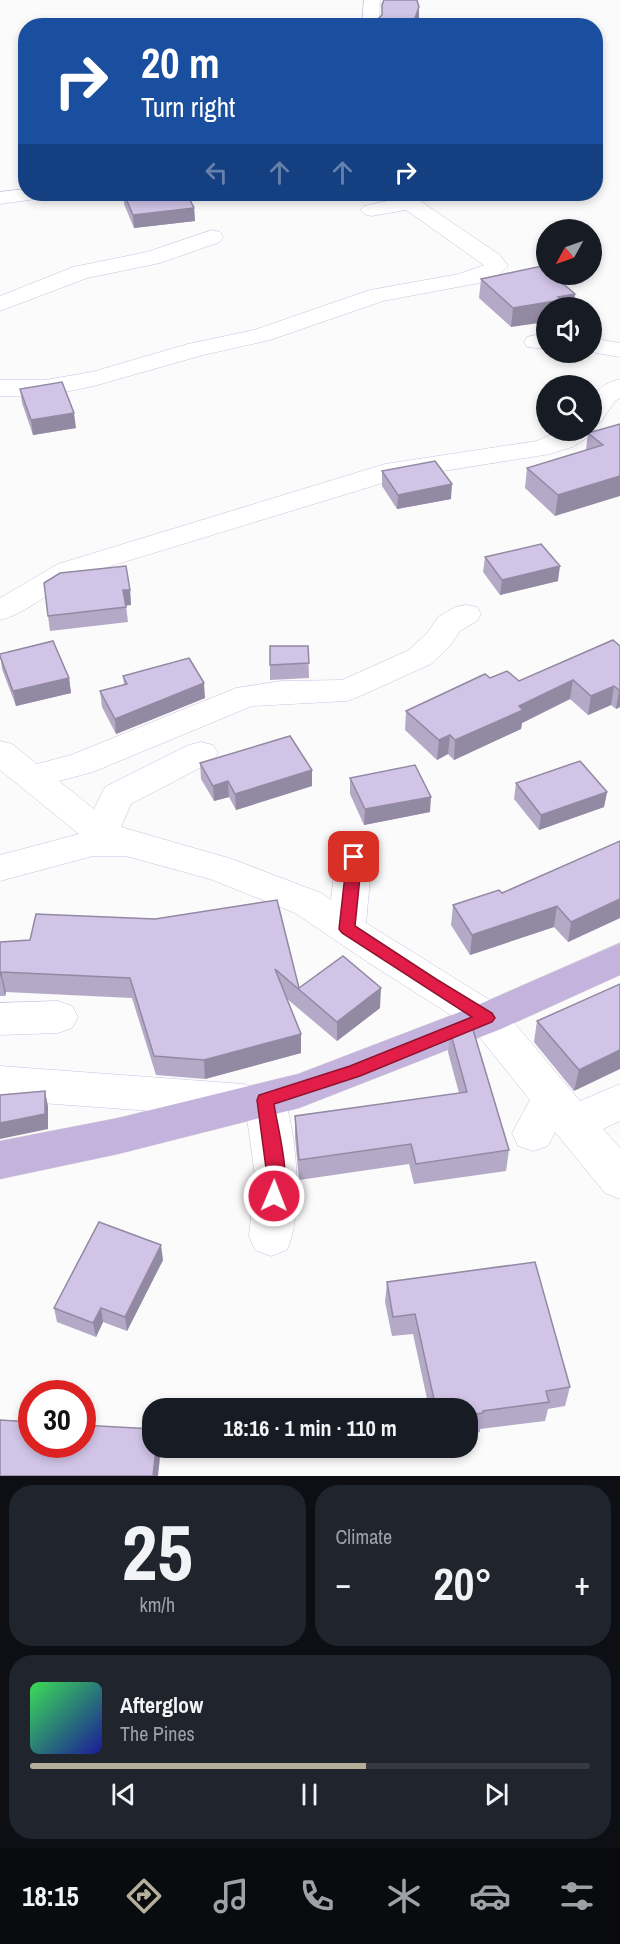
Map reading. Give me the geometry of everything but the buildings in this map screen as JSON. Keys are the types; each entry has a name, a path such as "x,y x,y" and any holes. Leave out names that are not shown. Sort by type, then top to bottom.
{"main road":[{"path":"0,1160 118,1136 259,1101 354,1071 487,1018 620,958"}],"street":[{"path":"371,18 372,0"},
{"path":"0,198 18,196"},
{"path":"371,210 394,201"},
{"path":"0,388 18,390 110,374 210,345 260,335 380,294 459,280 493,271 497,266 492,260 406,201"},
{"path":"0,304 81,273 152,258 212,237"},
{"path":"602,347 620,350"},
{"path":"602,401 605,396 620,387"},
{"path":"0,611 46,581 68,570 294,499 395,470 541,448 563,441"},
{"path":"32,777 81,764 248,696 280,692 347,690 420,657 439,639 449,624 465,614"},
{"path":"0,752 115,838 219,868 308,903 430,984 487,1018 620,1180"},
{"path":"115,838 117,796 201,753"},
{"path":"0,868 115,838"},
{"path":"347,929 354,857"},
{"path":"0,1019 58,1017"},
{"path":"0,1083 259,1101 276,1176 271,1236"},
{"path":"533,1133 564,1109 620,1102"}],"route":[{"path":"274,1196 276,1176 265,1100 354,1071 487,1018 430,984 347,929 354,857"}]}
